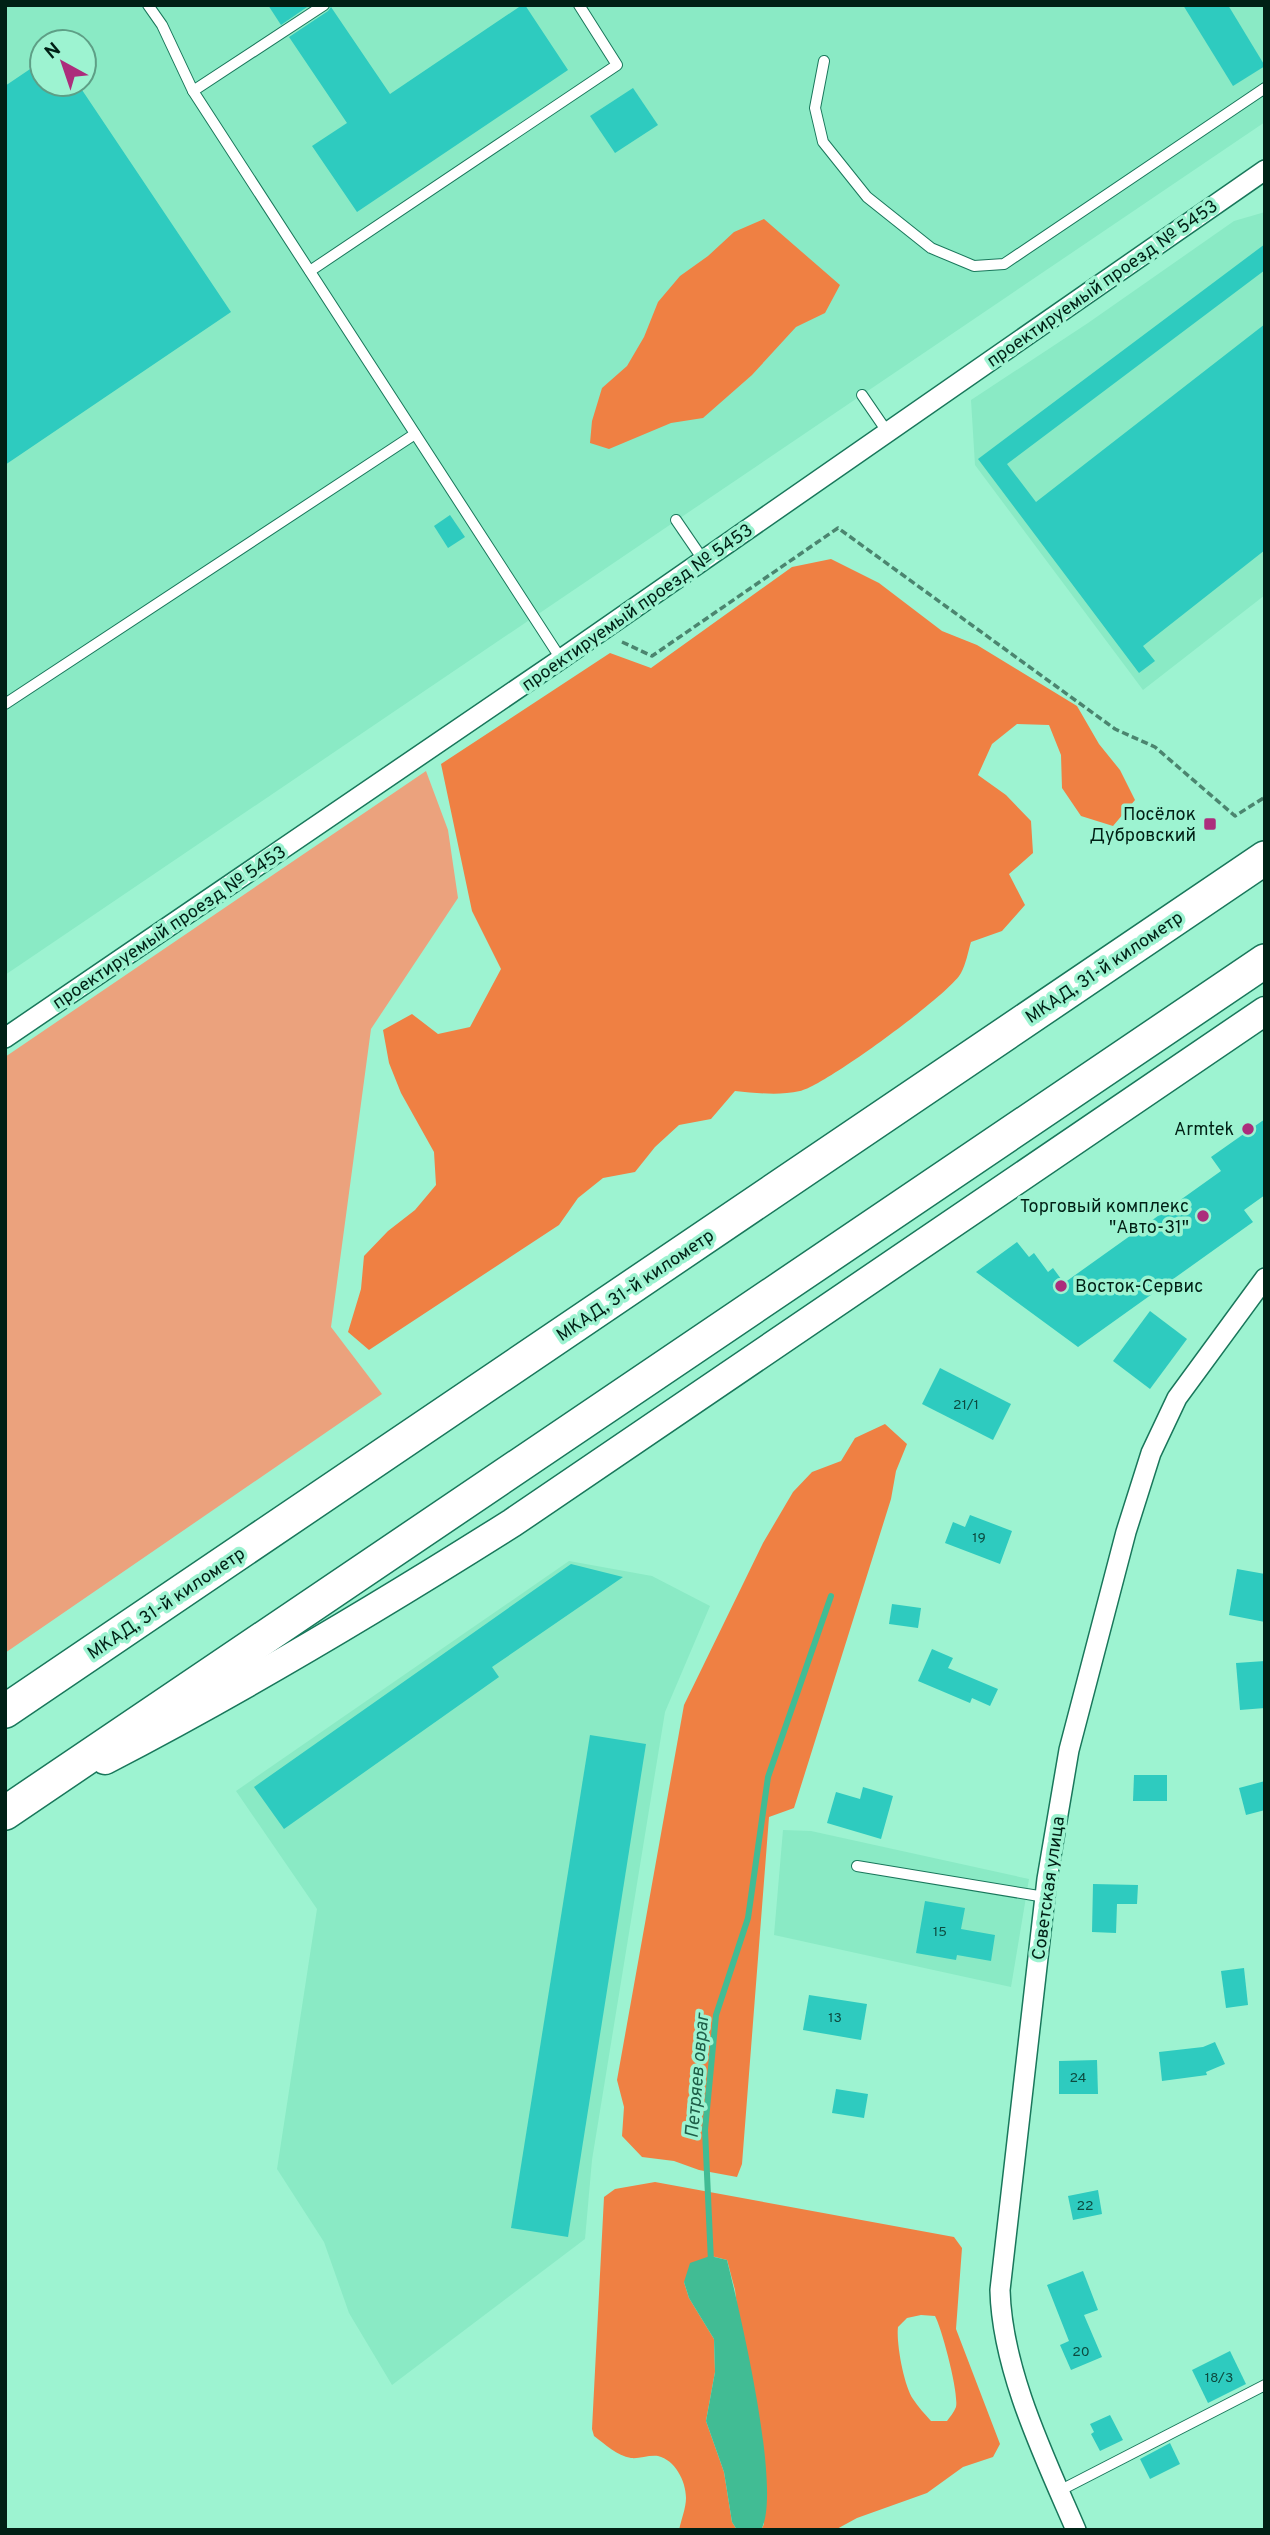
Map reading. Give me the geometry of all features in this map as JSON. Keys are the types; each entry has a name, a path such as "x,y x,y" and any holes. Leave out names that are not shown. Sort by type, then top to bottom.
{"highway":[{"name":"МКАД, 31-й километр","path":"5,1711 1265,858"},
{"path":"9,1810 1265,961"}],"main road":[{"path":"9,1810 205,1707 391,1600 501,1530 1265,1011"}],"street":[{"name":"проектируемый проезд № 5453","path":"5,1038 601,632 1265,170"},
{"name":"Советская улица","path":"1076,2530 1034,2429 1005,2342 1001,2314 1002,2276 1045,1897 1069,1750 1126,1532 1151,1453 1177,1398 1265,1278"}],"lane":[{"path":"148,5 162,25 193,91 561,659"},
{"path":"193,91 324,5"},
{"path":"310,271 617,65 579,5"},
{"path":"824,61 815,108 823,142 867,197 931,248 974,266 1003,264 1265,88"},
{"path":"862,395 888,433"},
{"path":"5,704 415,434"},
{"path":"676,520 704,561"},
{"path":"857,1866 1045,1897"},
{"path":"1059,2491 1265,2385"}],"path":[{"path":"601,632 652,656 838,528 1115,729 1155,747 1236,816 1265,797"}],"shaded area":[{"path":"5,5 1265,5 1265,122 5,975"},
{"path":"1265,212 1265,595 1143,690 975,465 971,400 1088,323 1234,221"},
{"path":"764,219 840,285 825,313 796,327 752,375 703,418 671,423 609,449 590,443 592,421 602,388 627,366 644,337 658,302 680,276 708,256 734,232"},
{"path":"831,559 879,583 942,631 977,645 1077,706 1099,744 1120,770 1135,800 1113,826 1081,816 1062,788 1061,755 1049,725 1017,724 992,744 978,775 1006,795 1031,821 1033,853 1009,874 1025,905 1002,931 971,942 963,969 952,984 911,1019 813,1086 784,1093 735,1091 711,1119 679,1125 655,1147 635,1172 603,1178 578,1198 559,1225 369,1350 348,1332 361,1289 364,1256 388,1231 415,1210 436,1185 434,1152 401,1093 389,1063 383,1030 412,1014 438,1034 470,1027 501,969 472,911 441,764 610,653 651,668 792,567"},
{"path":"426,771 448,830 458,898 371,1029 331,1327 382,1394 5,1653 5,1057"},
{"path":"885,1424 907,1444 896,1471 891,1499 794,1808 769,1817 742,2164 737,2177 699,2170 674,2161 642,2157 622,2136 624,2107 617,2080 684,1705 763,1543 793,1492 812,1472 841,1461 855,1438"},
{"path":"569,1561 652,1576 710,1606 665,1712 592,2160 585,2239 392,2385 349,2313 324,2242 277,2169 317,1909 236,1791"},
{"path":"783,1830 811,1831 1029,1879 1011,1987 774,1935"},
{"path":"655,2182 954,2237 962,2248 956,2329 1000,2444 993,2457 963,2467 927,2493 857,2518 835,2530 761,2530 764,2524 735,2290 727,2260 711,2256 684,2282 689,2298 714,2339 715,2372 706,2421 724,2472 732,2522 737,2530 679,2530 686,2498 682,2478 670,2462 658,2456 634,2458 621,2455 594,2436 592,2429 604,2197 615,2189","holes":["935,2316 955,2389 956,2407 947,2421 931,2421 913,2399 901,2364 898,2343 898,2327 907,2318"]},
{"path":"710,2256 727,2260 757,2399 767,2479 766,2509 761,2530 737,2530 732,2522 724,2472 706,2421 715,2372 714,2339 689,2298 684,2282 690,2263"}],"building":[{"path":"268,5 310,5 281,25"},
{"path":"525,5 568,70 357,212 312,146 347,123 289,37 331,7 390,94"},
{"path":"1183,5 1228,5 1265,66 1233,86"},
{"path":"28,70 28,98 87,98 231,312 5,465 5,86"},
{"path":"633,88 658,125 615,153 590,116"},
{"path":"1265,244 1265,270 1007,464 1036,502 1265,324 1265,550 1143,646 1155,661 1139,673 978,459"},
{"path":"450,515 465,537 448,548 434,526"},
{"name":"Торговый комплекс \"Авто-31\"","path":"1265,1119 1265,1195 1244,1210 1253,1222 1078,1347 976,1272 1017,1242 1029,1257 1034,1253 1048,1272 1053,1268 1064,1283 1221,1171 1211,1157"},
{"path":"1150,1311 1187,1339 1150,1389 1113,1361"},
{"path":"940,1368 1011,1404 993,1440 922,1404"},
{"path":"970,1515 1012,1531 1000,1564 945,1543 953,1522 965,1527"},
{"path":"571,1564 623,1577 492,1667 499,1677 284,1829 254,1787"},
{"path":"1237,1569 1265,1574 1265,1622 1229,1615"},
{"path":"892,1604 921,1608 918,1628 889,1624"},
{"path":"932,1649 953,1658 948,1668 998,1689 990,1706 972,1698 970,1703 918,1681"},
{"path":"1265,1661 1265,1708 1240,1710 1236,1663"},
{"path":"590,1735 646,1744 568,2237 511,2228"},
{"path":"1134,1775 1167,1775 1167,1801 1133,1801"},
{"path":"1265,1781 1265,1810 1246,1815 1239,1788"},
{"path":"863,1787 893,1796 881,1839 827,1823 836,1792 860,1799"},
{"path":"1093,1884 1138,1885 1137,1904 1117,1904 1116,1933 1092,1932"},
{"path":"925,1901 965,1908 961,1929 995,1935 991,1961 957,1955 956,1960 916,1953"},
{"path":"1244,1968 1248,2005 1226,2008 1221,1971"},
{"path":"809,1995 867,2004 861,2040 803,2030"},
{"path":"1215,2042 1225,2064 1206,2072 1207,2075 1162,2081 1159,2052 1203,2047"},
{"path":"1097,2060 1098,2094 1059,2094 1059,2061"},
{"path":"836,2089 868,2094 864,2118 832,2113"},
{"path":"1098,2190 1102,2214 1073,2220 1068,2196"},
{"path":"1083,2271 1098,2310 1084,2315 1102,2357 1071,2370 1060,2345 1069,2341 1047,2285"},
{"path":"1230,2351 1246,2384 1208,2403 1192,2370"},
{"path":"1110,2415 1123,2440 1100,2451 1091,2434 1094,2432 1090,2424"},
{"path":"1170,2443 1180,2464 1150,2479 1140,2459"}],"waterway":[{"name":"Петряев овраг","path":"711,2262 705,2130 716,2015 748,1918 768,1777 831,1596"}],"place":[{"name":"Посёлок Дубровский","path":"1210,824"},
{"name":"Armtek","path":"1248,1129"},
{"name":"Торговый комплекс \"Авто-31\"","path":"1203,1216"},
{"name":"Восток-Сервис","path":"1061,1286"}]}
